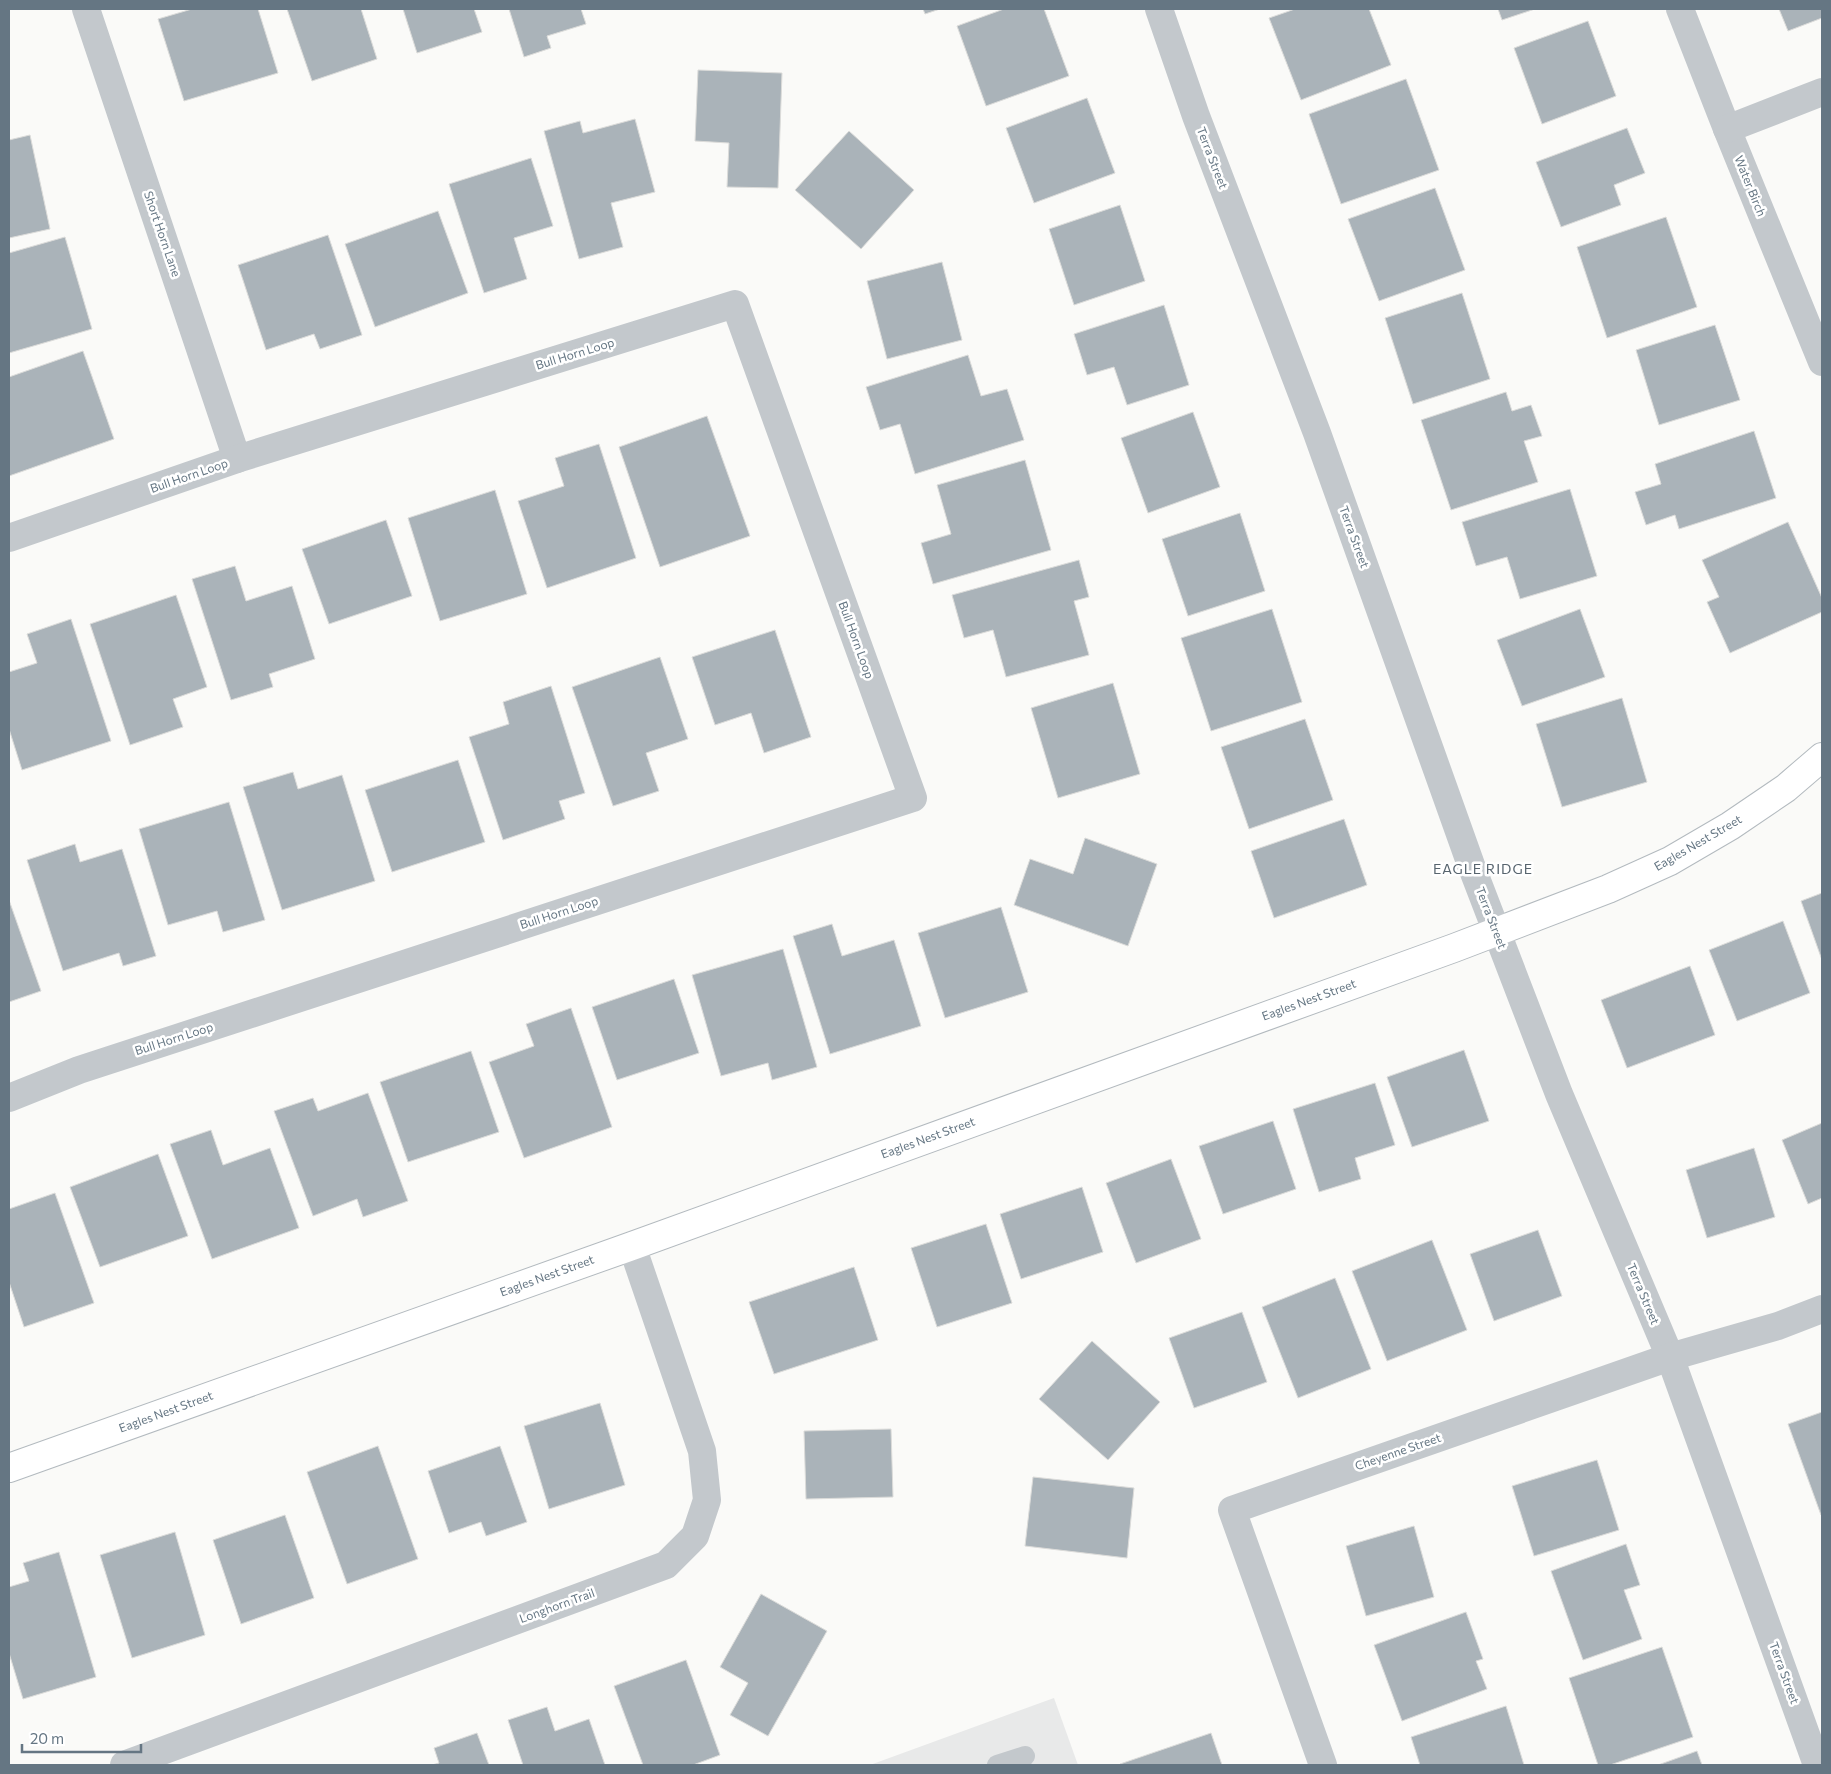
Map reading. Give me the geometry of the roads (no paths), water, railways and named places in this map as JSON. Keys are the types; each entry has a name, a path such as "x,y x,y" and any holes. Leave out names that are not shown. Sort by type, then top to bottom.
{"street":[{"name":"Short Horn Lane","path":"86,9 237,459"},
{"name":"Terra Street","path":"1159,9 1196,116 1317,433 1496,932 1559,1094 1670,1357 1817,1765"},
{"name":"Water Birch","path":"1680,9 1727,130 1822,362"},
{"path":"1727,130 1822,92"},
{"name":"Bull Horn Loop","path":"9,538 237,459 735,304 913,798 79,1070 9,1098"},
{"name":"Eagles Nest Street","path":"9,1468 632,1246 1496,932 1608,889 1670,861 1730,826 1778,793 1822,757"},
{"name":"Longhorn Trail","path":"124,1765 666,1565 695,1536 707,1500 702,1451 632,1246"},
{"name":"Cheyenne Street","path":"1323,1765 1232,1510 1670,1357 1778,1326 1822,1309"}],"lane":[{"path":"996,1765 1025,1756"}],"district":[{"name":"EAGLE RIDGE","path":"1483,869"}]}
